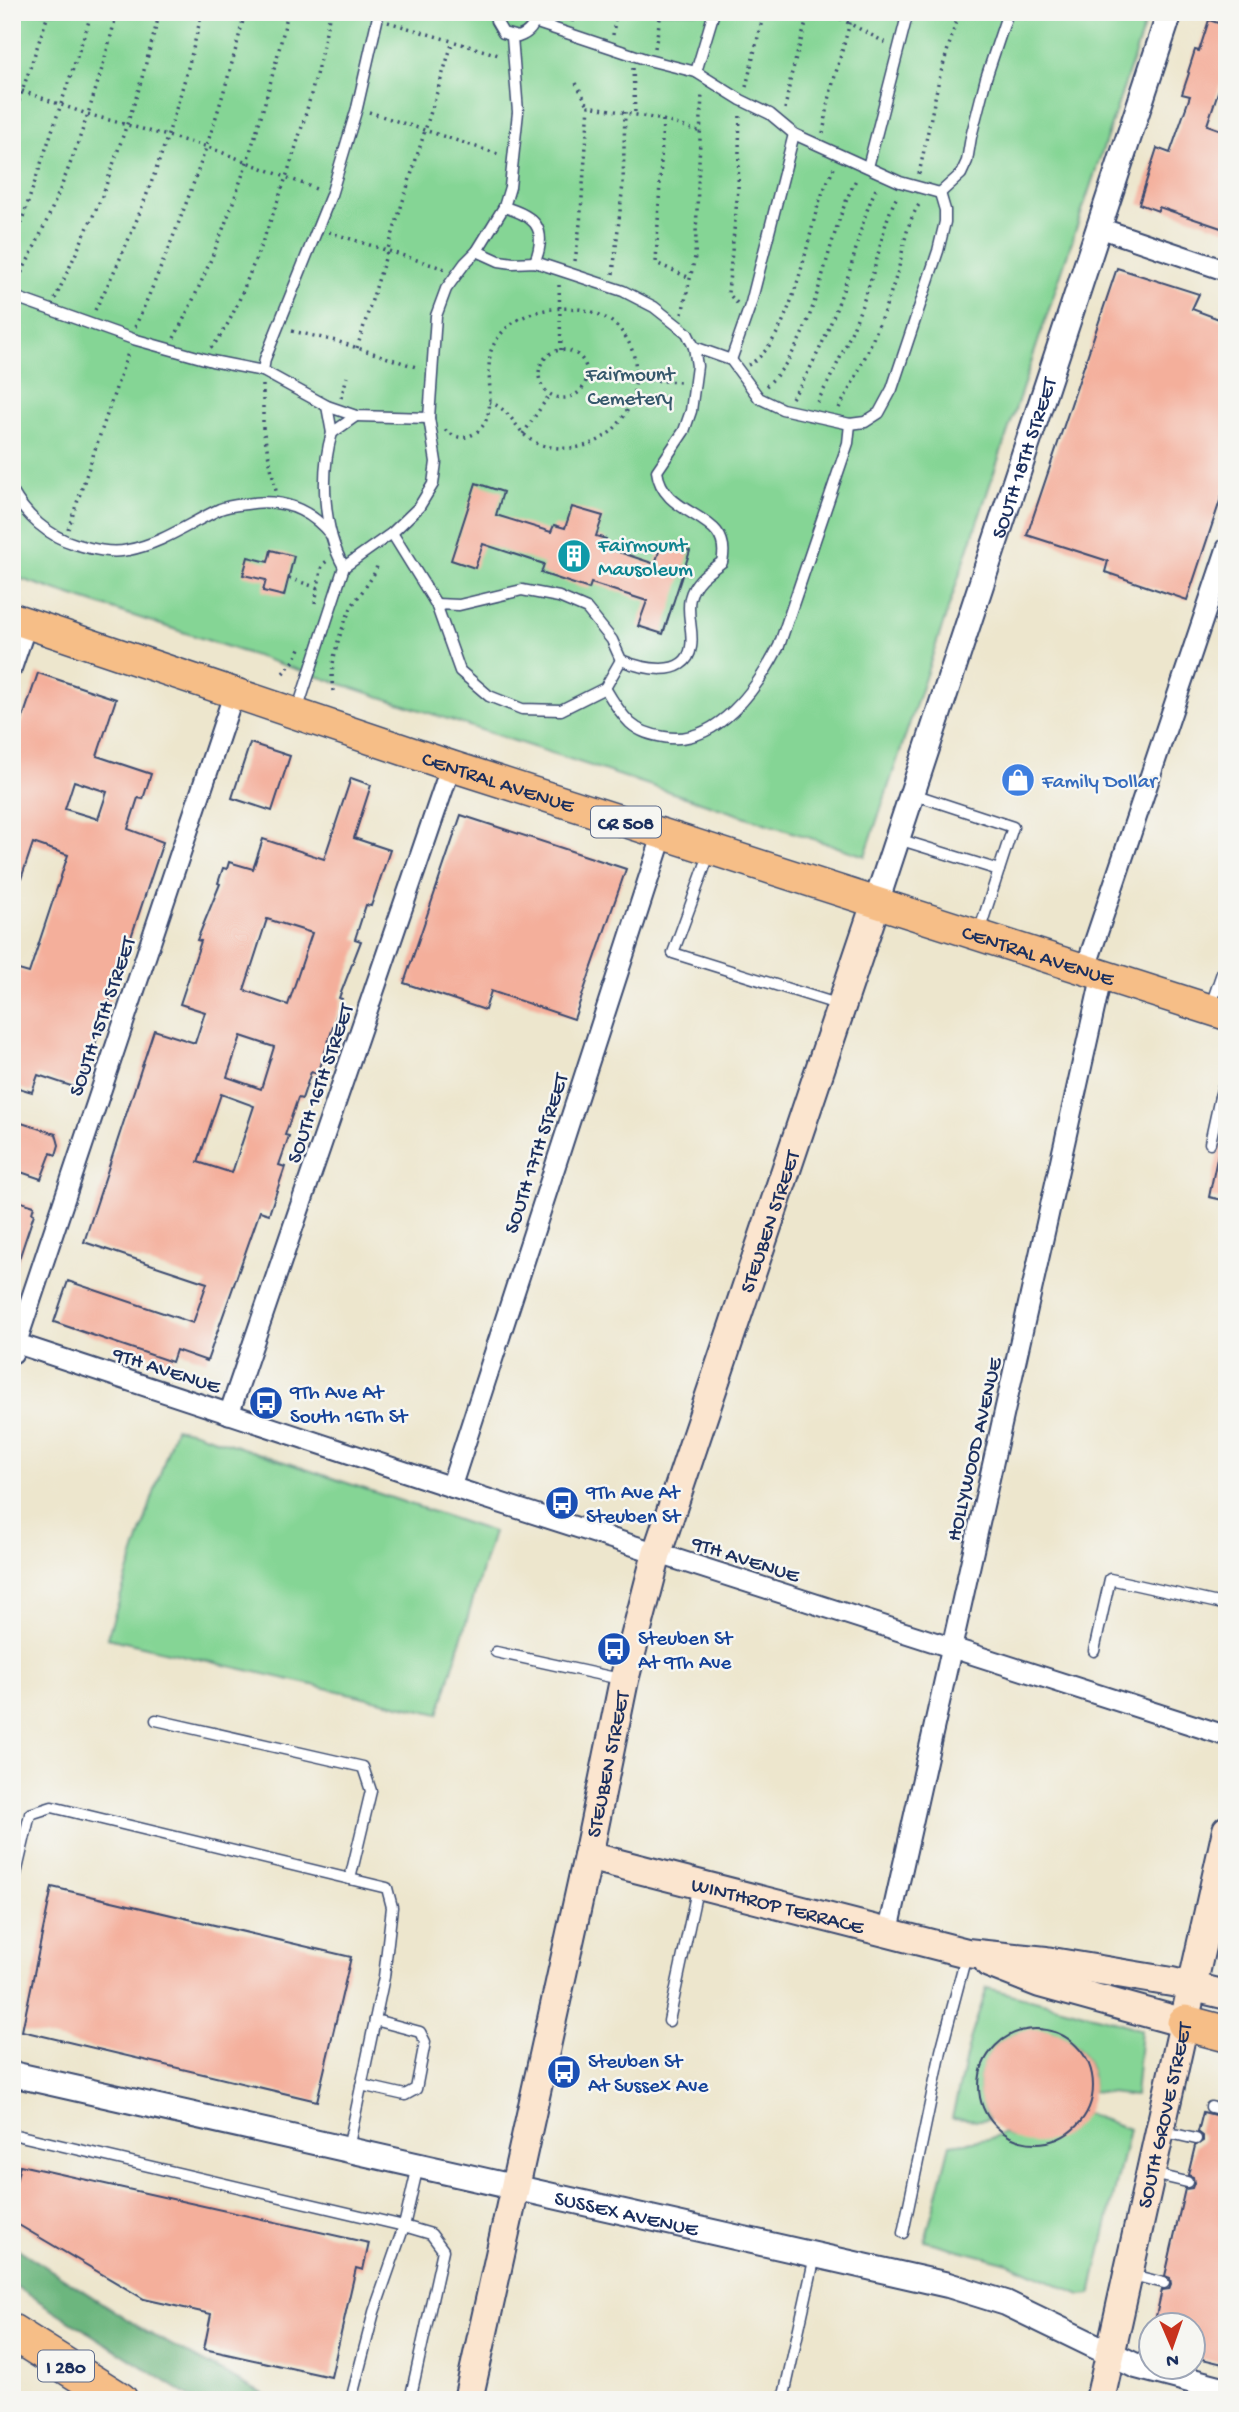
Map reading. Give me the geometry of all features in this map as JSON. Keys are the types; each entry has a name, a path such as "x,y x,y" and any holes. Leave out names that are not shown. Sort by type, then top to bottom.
{"highway":[{"path":"1185,2022 1227,2034"},
{"name":"I 280","path":"12,2332 120,2400"}],"main road":[{"name":"CENTRAL AVENUE","path":"20,621 451,766 1218,1013"},
{"name":"STEUBEN STREET","path":"468,2400 624,1680 657,1553 876,903"},
{"name":"SOUTH GROVE STREET","path":"1100,2400 1227,1830"},
{"name":"WINTHROP TERRACE","path":"588,1856 967,1952 1046,1961 1193,1986 1227,1995"},
{"name":"WINTHROP TERRACE","path":"967,1952 1040,1983 1185,2022"}],"street":[{"name":"SOUTH 18TH STREET","path":"876,903 1170,12"},
{"path":"1097,227 1227,271"},
{"name":"HOLLYWOOD AVENUE","path":"888,1933 952,1648 1093,972 1227,548"},
{"path":"12,667 20,621"},
{"name":"SOUTH 15TH STREET","path":"13,1346 233,693"},
{"name":"SOUTH 16TH STREET","path":"229,1414 451,766"},
{"name":"SOUTH 17TH STREET","path":"451,1487 663,834"},
{"name":"9TH AVENUE","path":"13,1346 1227,1736"},
{"name":"SUSSEX AVENUE","path":"12,2074 980,2294 1020,2309 1110,2354 1149,2370 1227,2390"}],"lane":[{"path":"484,12 497,13 498,27 512,37 524,35 534,17 634,55 696,72 741,100 770,114 794,134 864,170 940,193"},
{"path":"696,72 715,12"},
{"path":"864,170 908,12"},
{"path":"940,193 961,174 967,161 986,78 1008,12"},
{"path":"263,371 265,359 331,195 357,108 378,16"},
{"path":"296,714 344,567 392,533 419,507 433,484 436,462 430,423 436,316 446,289 464,263 477,251 504,207 510,187 518,112 512,37"},
{"path":"731,360 748,311 794,134"},
{"path":"694,346 731,360 760,398 782,409 850,424 864,422 879,413 892,389 945,222 940,193"},
{"path":"504,207 532,218 538,228 540,242 535,262"},
{"path":"477,251 499,261 535,262 622,290 654,307 687,333 694,346 697,366 691,411 684,431 657,471 659,484 667,496 693,516 711,525 721,535 725,548 722,562 695,585 690,598 691,647 680,664 666,669 651,668 621,660"},
{"path":"12,296 212,361 263,371 327,406 356,416 430,423"},
{"path":"327,406 332,433 326,454 327,505 331,535 344,567"},
{"path":"332,433 356,416"},
{"path":"604,688 631,724 646,734 670,738 696,734 715,727 744,698 768,668 779,646 848,443 850,424"},
{"path":"12,491 35,521 64,541 96,550 127,551 175,533 223,508 265,501 297,507 319,520 331,535"},
{"path":"392,533 436,604 460,671 489,696 522,709 561,710 604,688 621,660"},
{"path":"436,604 459,605 522,590 558,597 587,609 612,640 621,660"},
{"path":"911,794 1013,827 978,935"},
{"path":"897,838 999,870"},
{"path":"710,850 673,953 841,1006"},
{"path":"1218,1013 1227,958"},
{"path":"1210,1143 1223,1098 1227,1072"},
{"path":"1094,1651 1110,1579 1227,1605"},
{"path":"496,1652 624,1680"},
{"path":"156,1720 363,1767 371,1791 350,1879"},
{"path":"12,1891 30,1814 52,1807 387,1888 391,1907 384,1977 348,2149"},
{"path":"669,2021 698,1884"},
{"path":"903,2233 941,2051 967,1952"},
{"path":"361,2085 405,2095 415,2089 425,2042 420,2032 375,2020"},
{"path":"1211,2107 1227,2111"},
{"path":"1160,2131 1196,2139"},
{"path":"12,2134 431,2234 443,2250 410,2400"},
{"path":"351,2400 374,2312 404,2226 418,2165"},
{"path":"1151,2174 1186,2182"},
{"path":"783,2400 815,2255"},
{"path":"1128,2274 1164,2283"}],"path":[{"path":"12,121 49,12"},
{"path":"12,250 92,12"},
{"path":"13,288 45,225 88,114 117,12"},
{"path":"53,301 103,194 127,126 160,12"},
{"path":"92,315 139,216 167,136 202,12"},
{"path":"64,541 133,335 188,203 208,147 245,12"},
{"path":"171,343 185,317 246,161 288,12"},
{"path":"208,352 221,337 238,302 287,176 317,72 330,12"},
{"path":"612,41 616,12"},
{"path":"654,53 661,12"},
{"path":"745,89 764,12"},
{"path":"784,114 808,12"},
{"path":"828,12 888,45"},
{"path":"822,135 831,90 853,12"},
{"path":"919,176 934,99 959,12"},
{"path":"378,16 514,60"},
{"path":"357,348 453,41"},
{"path":"634,55 635,114"},
{"path":"572,274 580,224 589,106 576,83"},
{"path":"681,316 690,278 698,218 702,88"},
{"path":"22,91 127,126 208,147 331,195"},
{"path":"589,106 663,120 701,132"},
{"path":"357,108 504,156"},
{"path":"740,110 738,188 727,293 748,311"},
{"path":"612,276 623,184 625,112"},
{"path":"663,120 656,263 690,278"},
{"path":"747,365 757,360 765,351 783,317 799,279 818,207 834,168"},
{"path":"762,390 784,368 800,336 824,276 839,218 864,170"},
{"path":"789,402 818,352 847,279 864,216 879,182"},
{"path":"812,409 827,385 847,340 867,291 888,217 901,191"},
{"path":"836,413 869,348 898,270 911,218 922,200"},
{"path":"317,228 444,269"},
{"path":"558,269 561,350"},
{"path":"430,423 442,427 453,436 463,438 471,436 484,424 489,402 489,360 494,344 516,320 537,311 584,309 599,314 619,327 630,342 637,378 631,406 625,416 599,439 587,445 564,448 538,444 527,439 504,409 489,402"},
{"path":"278,327 357,348 431,372"},
{"path":"561,350 575,353 581,359 587,376 585,384 573,396 558,398 540,382 541,365 546,357 561,350"},
{"path":"263,371 263,429 279,503"},
{"path":"587,376 696,383"},
{"path":"338,409 347,377"},
{"path":"523,434 551,394"},
{"path":"333,691 332,664 338,642 351,609 378,567 373,546"},
{"path":"314,608 322,565 337,554"},
{"path":"289,578 318,588"},
{"path":"283,673 303,642"}],"green space":[{"name":"Fairmount Cemetery","path":"12,12 1149,12 865,856 12,576"},
{"path":"175,1428 195,1432 493,1532 439,1714 107,1638"},
{"path":"987,1988 1141,2030 1135,2096 1092,2091 1091,2070 1083,2053 1070,2041 1054,2033 1035,2030 1017,2033 1001,2042 988,2057 981,2073 979,2088 989,2119 952,2118 970,2040"},
{"path":"1084,2113 1129,2129 1091,2294 1081,2295 1008,2263 925,2241 950,2144 989,2139 1003,2133 1026,2140 1048,2140 1068,2132"},
{"path":"12,2245 147,2332 274,2400 195,2400 12,2284"}],"building":[{"path":"1209,20 1227,26 1227,85 1221,83 1207,125 1227,132 1227,230 1159,207 1158,211 1139,204 1157,148 1170,153 1190,96 1182,94 1188,72 1195,50 1199,51"},
{"path":"1117,268 1199,294 1192,309 1227,322 1227,480 1187,600 1105,572 1108,561 1027,535"},
{"name":"Fairmount Mausoleum","path":"476,483 503,492 496,515 551,532 554,525 565,528 572,507 603,516 596,536 606,539 604,547 655,564 662,542 690,551 663,634 638,626 647,601 591,583 589,589 541,573 544,564 483,544 475,568 451,560"},
{"path":"271,550 294,556 284,596 263,591 266,580 243,575 248,557 268,562"},
{"path":"38,673 116,699 97,756 151,774 143,799 138,798 128,829 163,842 80,1089 38,1075 32,1092 12,1086 12,968 29,973 68,855 33,843 15,897 12,896 12,750","holes":["74,781 107,792 98,819 65,809"]},
{"path":"250,743 290,756 272,811 232,798"},
{"path":"351,778 371,785 354,838 390,850 371,906 366,905 355,939 361,941 339,998 342,999 318,1074 311,1072 285,1135 289,1136 279,1165 285,1167 269,1214 260,1211 207,1361 176,1350 172,1362 54,1322 68,1281 193,1323 207,1283 84,1242 154,1030 195,1043 205,1012 180,1004 201,941 197,940 220,884 218,883 223,868 227,869 229,862 253,869 263,839 324,859","holes":["267,919 312,933 288,1005 244,990","241,1036 274,1047 261,1089 227,1077","221,1094 254,1106 232,1173 198,1162"]},
{"path":"461,815 626,869 574,1019 491,991 485,1010 404,983"},
{"path":"12,1120 56,1134 59,1145 56,1155 51,1153 41,1179 12,1169"},
{"path":"1220,1144 1227,1144 1227,1201 1209,1197"},
{"path":"12,1199 34,1206 34,1214 15,1271 12,1270"},
{"path":"52,1887 351,1957 317,2101 22,2031"},
{"path":"1036,2029 1058,2034 1076,2046 1088,2064 1093,2086 1088,2108 1076,2126 1058,2138 1036,2143 1014,2138 996,2126 984,2108 979,2086 984,2064 996,2046 1014,2034"},
{"path":"1203,2112 1227,2118 1227,2276 1221,2301 1227,2302 1227,2365 1208,2360 1208,2310 1157,2310 1162,2290 1169,2289 1171,2284 1170,2278 1165,2276 1185,2189 1192,2188 1194,2183 1193,2177 1188,2175 1195,2146 1203,2141 1203,2136 1198,2132"},
{"path":"20,2165 369,2243 363,2270 356,2268 331,2377 204,2349 211,2314 144,2299 12,2221 12,2200"}],"place":[{"name":"Fairmount Mausoleum","path":"574,556"},
{"name":"Family Dollar","path":"1018,780"},
{"name":"9Th Ave At South 16Th St","path":"266,1403"},
{"name":"9Th Ave At Steuben St","path":"562,1503"},
{"name":"Steuben St At 9Th Ave","path":"614,1649"},
{"name":"Steuben St At Sussex Ave","path":"564,2072"}]}
